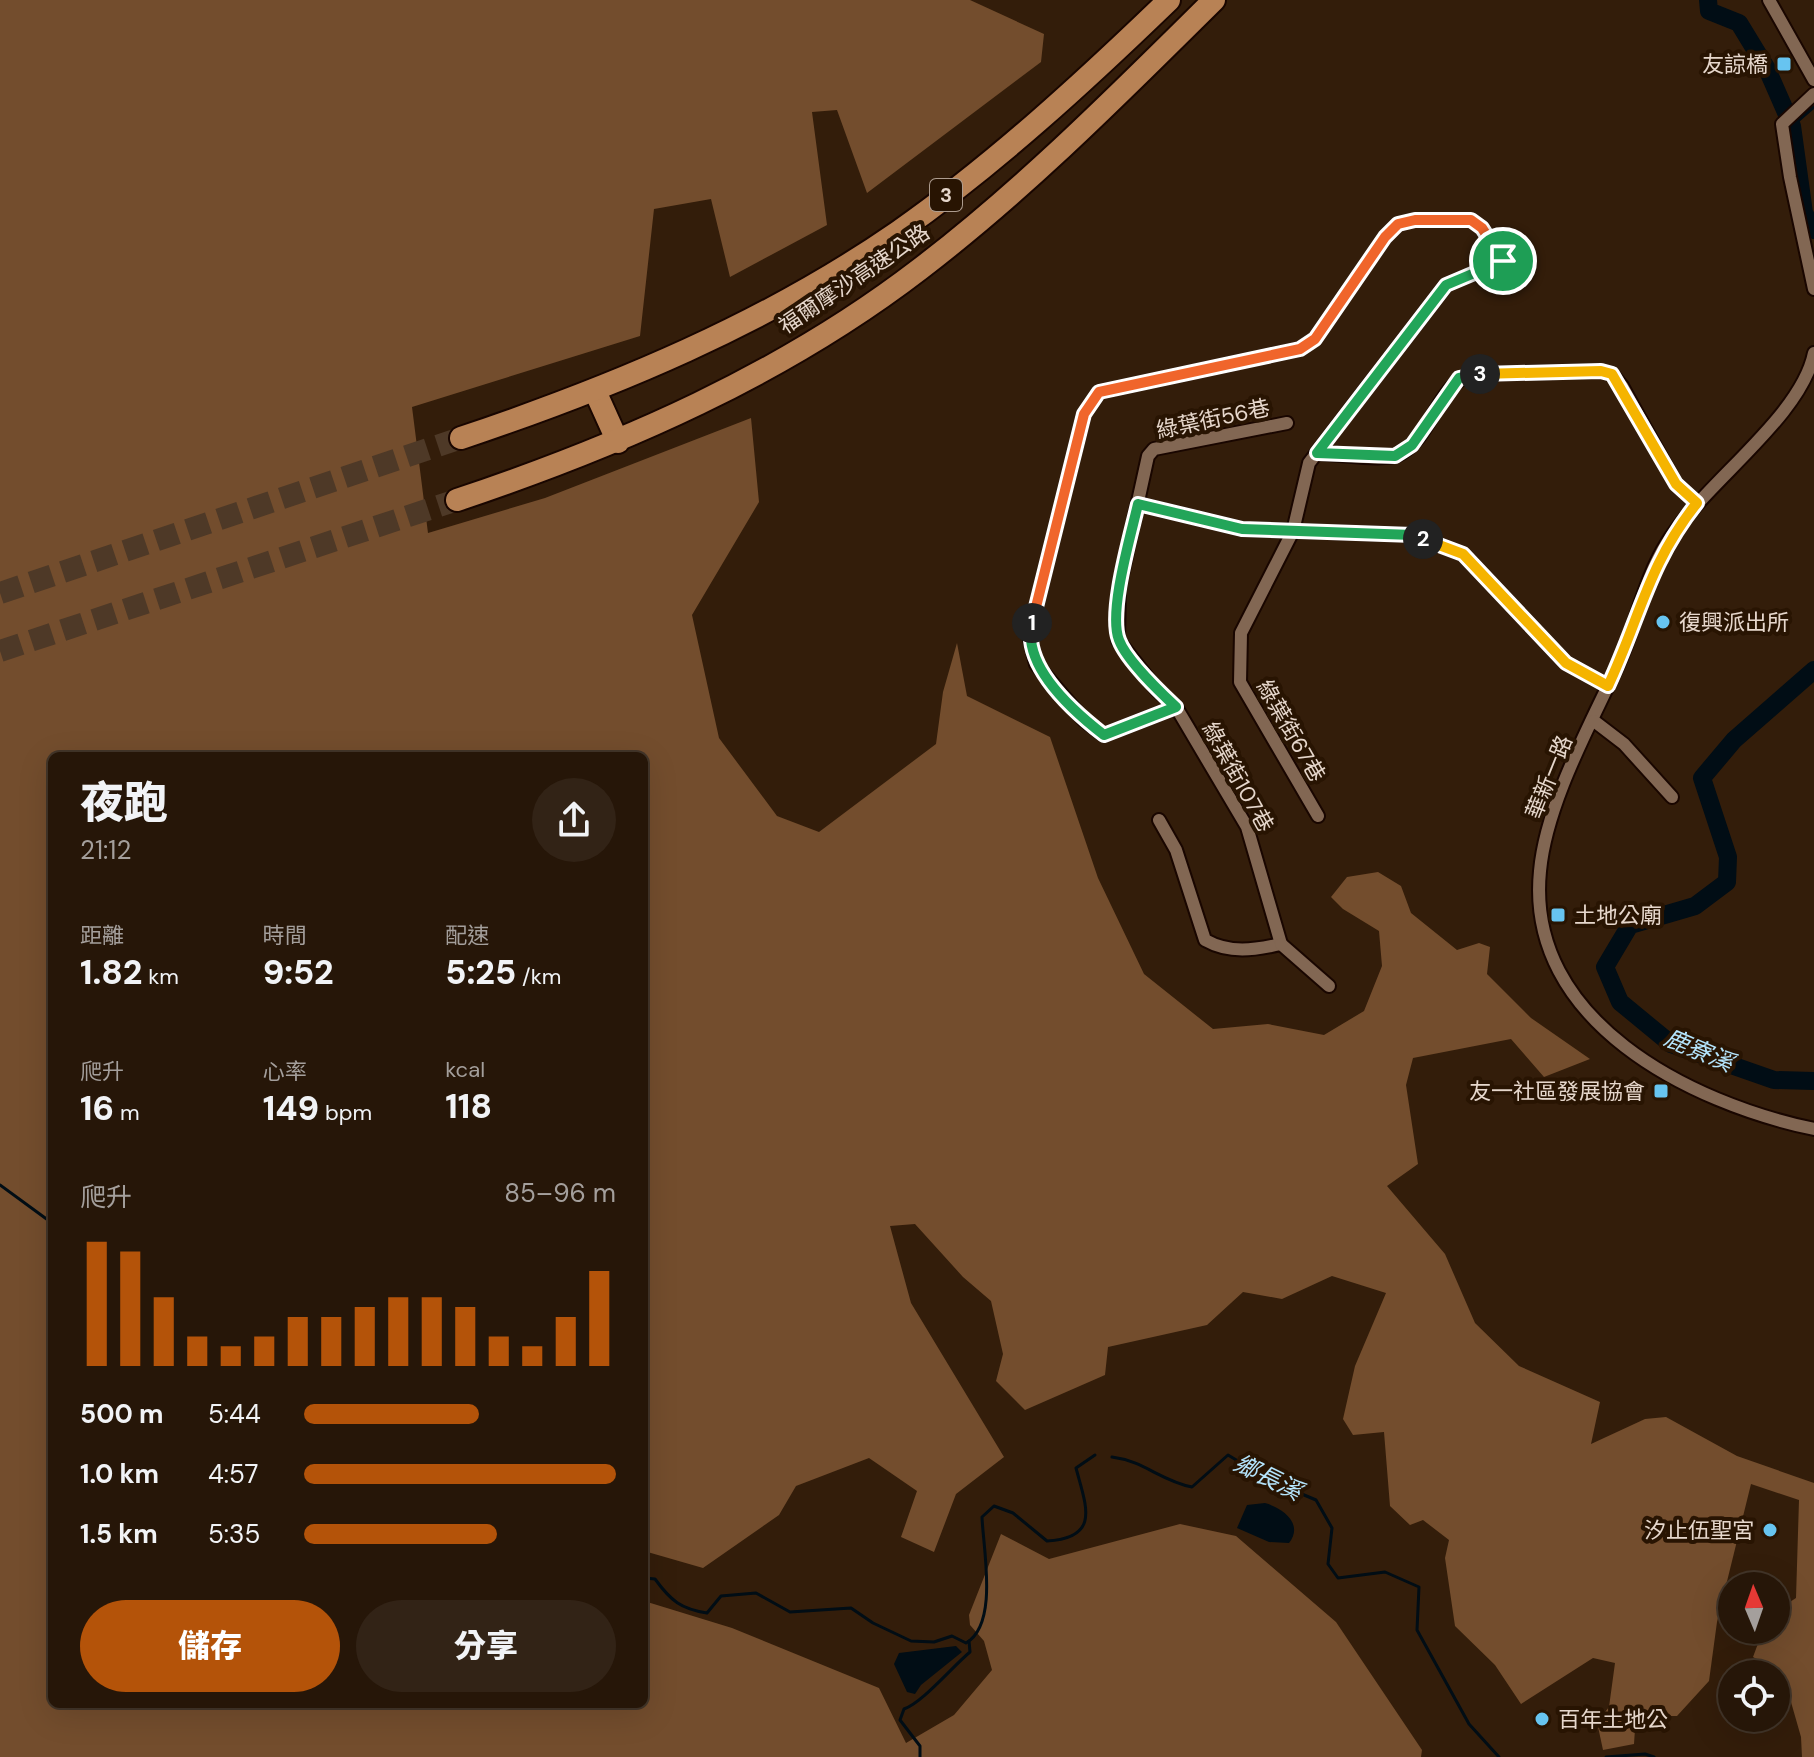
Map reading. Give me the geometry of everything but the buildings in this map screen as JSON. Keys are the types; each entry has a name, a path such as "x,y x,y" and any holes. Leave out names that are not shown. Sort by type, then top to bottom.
{"highway":[{"name":"福爾摩沙高速公路","path":"461,438 595,391 693,348 816,283 926,211 1009,145 1169,0"},
{"name":"福爾摩沙高速公路","path":"457,500 618,442 713,396 837,324 918,271 1050,161 1214,0"},
{"path":"595,391 618,442"}],"street":[{"path":"1773,2 1814,80"},
{"path":"1814,94 1782,124 1814,289"},
{"name":"綠葉街67巷","path":"1176,707 1104,735 1084,720 1036,664 1029,635 1084,414 1099,392 1300,349 1315,339 1385,237 1398,224 1415,220 1471,220 1482,228 1503,261 1446,285 1309,463 1293,531 1241,633 1240,682 1318,816"},
{"name":"華新一路","path":"1814,353 1795,395 1697,503 1660,556 1561,795 1540,870 1540,907 1560,975 1583,1008 1655,1069 1746,1111 1814,1129"},
{"path":"1317,453 1395,456 1412,445 1459,378 1472,374 1601,371 1612,374 1622,386 1676,484 1697,503"},
{"name":"綠葉街56巷","path":"1148,456 1154,449 1170,444 1287,423"},
{"name":"綠葉街107巷","path":"1148,456 1119,588 1118,640 1157,690 1176,707 1247,827 1281,944"},
{"path":"1138,504 1242,529 1413,535 1463,554 1566,663 1608,686"},
{"path":"1594,721 1624,744 1672,797"},
{"path":"1159,820 1176,850 1205,940 1217,946 1249,951 1281,944 1329,986"}],"shaded area":[{"path":"0,0 970,0 1044,34 1041,62 867,193 837,110 812,112 827,225 730,277 711,199 654,209 640,336 412,407 428,533 545,498 751,418 759,502 692,615 719,738 777,816 819,832 936,744 943,692 957,643 967,696 1050,737 1098,878 1144,974 1213,1029 1268,1024 1324,1035 1364,1011 1382,966 1379,931 1343,909 1331,897 1347,877 1378,872 1401,886 1411,913 1457,950 1479,943 1490,947 1487,974 1531,1018 1590,1059 1544,1077 1511,1039 1413,1058 1406,1085 1418,1164 1387,1186 1445,1254 1475,1323 1519,1366 1600,1402 1591,1444 1645,1419 1666,1417 1737,1456 1814,1483 1814,1757 1802,1757 1801,1737 1790,1698 1790,1660 1758,1660 1753,1657 1758,1644 1790,1644 1790,1602 1796,1598 1799,1500 1751,1484 1729,1572 1718,1572 1718,1618 1709,1681 1677,1716 1655,1716 1635,1729 1634,1744 1603,1750 1597,1722 1609,1707 1615,1663 1593,1658 1521,1704 1495,1665 1455,1626 1445,1558 1449,1540 1423,1520 1410,1525 1390,1506 1384,1432 1353,1435 1343,1419 1355,1366 1386,1293 1332,1276 1282,1299 1243,1292 1207,1325 1108,1347 1105,1375 1025,1410 996,1381 1003,1354 991,1301 963,1277 915,1224 890,1226 911,1303 1004,1457 956,1494 934,1552 901,1537 917,1491 869,1458 796,1486 779,1515 703,1568 648,1552 648,752 48,752 48,1708 648,1708 648,1602 732,1628 879,1688 906,1743 954,1715 992,1670 984,1641 970,1625 969,1615 1001,1534 1049,1559 1180,1524 1236,1536 1336,1622 1422,1750 1421,1757 0,1757"},
{"path":"1265,1503 1284,1513 1293,1523 1293,1536 1289,1543 1269,1542 1237,1528 1247,1505"},
{"path":"956,1646 962,1652 921,1685 915,1694 907,1692 894,1664 899,1653"}],"waterway":[{"name":"鹿寮溪","path":"1708,0 1709,11 1739,23 1767,69 1792,126 1804,213 1814,230"},
{"path":"1792,126 1814,107"},
{"name":"鹿寮溪","path":"1814,670 1734,740 1702,778 1728,857 1727,882 1695,906 1630,925 1605,967 1620,1002 1671,1044 1774,1080 1814,1081"},
{"name":"鄉長溪","path":"0,1185 48,1220"},
{"name":"鄉長溪","path":"648,1578 655,1579 677,1603 707,1613 721,1596 756,1593 790,1612 851,1608 873,1623 911,1641 934,1642 952,1636 966,1643 983,1620 986,1603 982,1517 994,1506 1013,1513 1047,1541 1076,1534 1086,1518 1076,1468 1095,1455"},
{"name":"鄉長溪","path":"1112,1457 1192,1487 1228,1455 1271,1481 1316,1500 1332,1528 1328,1564 1338,1578 1385,1572 1419,1587 1417,1630 1469,1724 1499,1757"},
{"path":"920,1757 920,1746 900,1720 904,1709 928,1692 970,1652 969,1641"},
{"name":"鄉長溪","path":"1606,1757 1645,1754 1654,1757"}],"tunnel":[{"path":"0,593 461,438"},
{"path":"0,651 457,500"}],"place":[{"name":"友諒橋","path":"1784,64"},
{"name":"復興派出所","path":"1663,622"},
{"name":"土地公廟","path":"1558,915"},
{"name":"友一社區發展協會","path":"1661,1091"},
{"name":"汐止伍聖宮","path":"1770,1530"},
{"name":"百年土地公","path":"1542,1719"}],"route":[{"path":"1415,220 1471,220 1482,228 1503,261 1446,285 1317,453 1395,456 1412,445 1459,378 1472,374 1601,371 1612,374 1622,386 1664,466 1676,484 1697,503 1666,544 1654,568 1626,647 1608,686 1566,663 1463,554 1413,535 1242,529 1138,504 1119,588 1118,640 1157,690 1176,707 1147,721 1104,735 1084,720 1036,664 1029,635 1084,414 1099,392 1300,349 1315,339 1385,237 1398,224 1415,220"}]}
